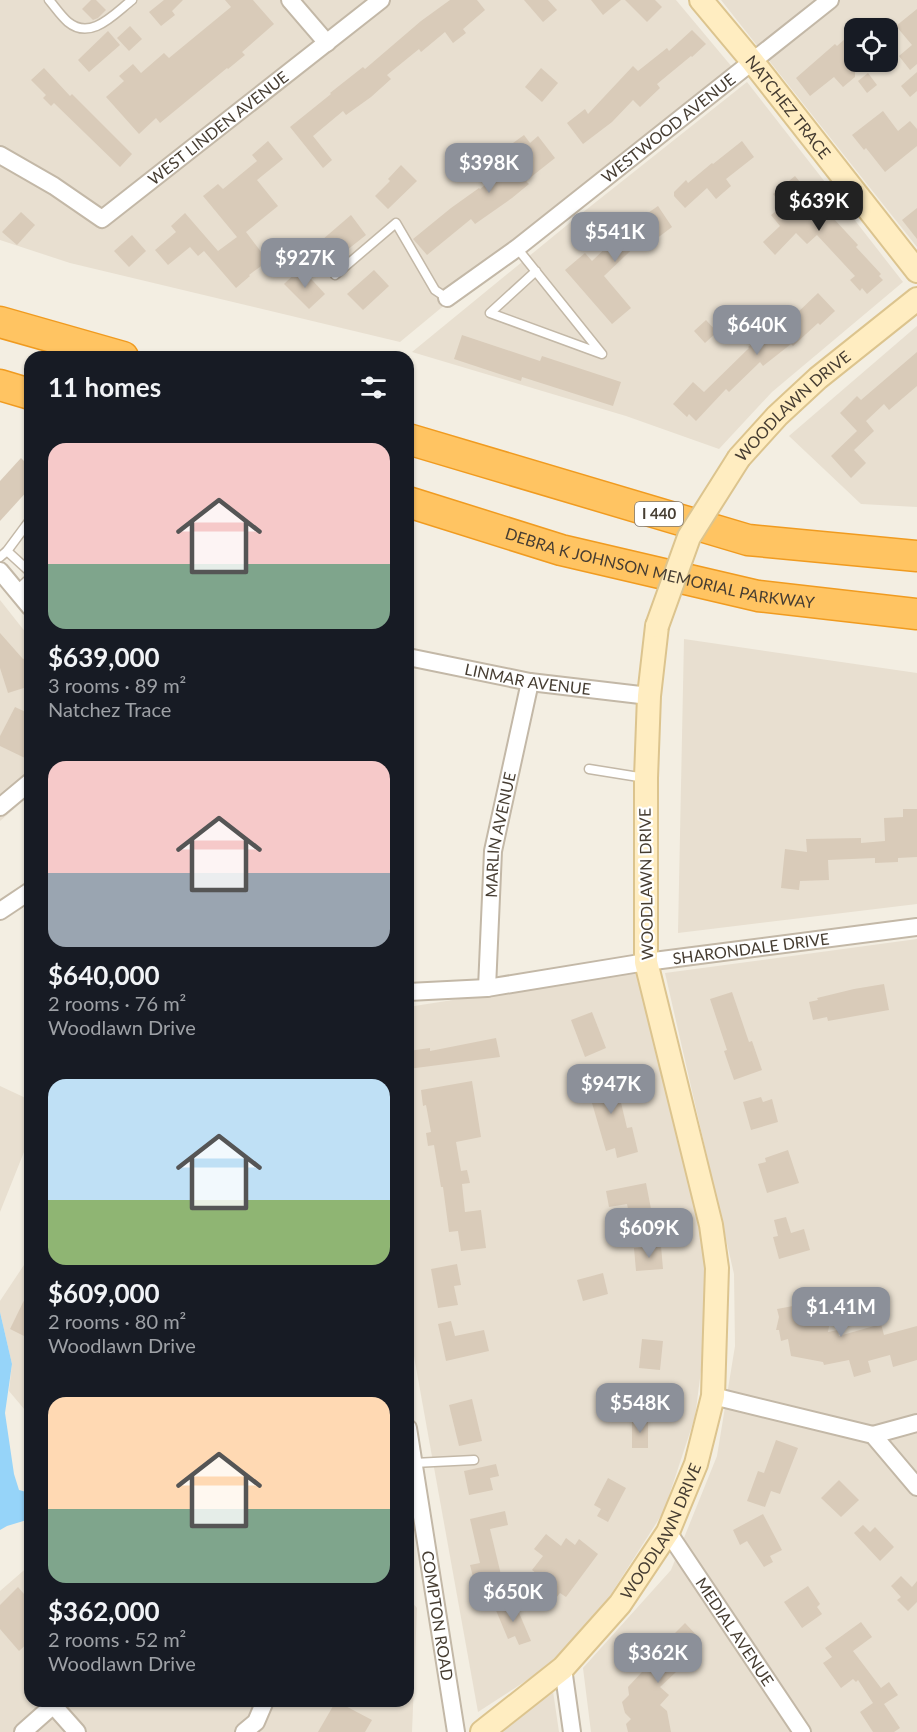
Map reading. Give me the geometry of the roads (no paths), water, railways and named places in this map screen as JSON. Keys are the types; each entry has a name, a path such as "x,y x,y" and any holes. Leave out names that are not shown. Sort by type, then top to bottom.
{"highway":[{"path":"0,322 102,351"},
{"path":"0,385 24,392"},
{"name":"I 440","path":"414,441 748,540 917,556"},
{"name":"DEBRA K JOHNSON MEMORIAL PARKWAY","path":"414,504 561,550 758,596 917,614"}],"main road":[{"name":"NATCHEZ TRACE","path":"701,0 752,61 917,271"},
{"name":"WOODLAWN DRIVE","path":"482,1732 563,1668 621,1604 668,1532 696,1464 713,1396 717,1268 711,1225 646,962 645,778 649,696 657,626 689,537 739,458 777,416 818,378 917,298"}],"street":[{"path":"290,0 327,43"},
{"name":"WEST LINDEN AVENUE","path":"0,155 54,186 102,219 381,0"},
{"name":"WESTWOOD AVENUE","path":"447,298 517,248 830,0"},
{"path":"0,571 24,600"},
{"name":"LINMAR AVENUE","path":"414,658 530,682 649,696"},
{"name":"MARLIN AVENUE","path":"487,988 493,852 530,682"},
{"path":"0,807 24,787"},
{"path":"0,911 24,895"},
{"name":"SHARONDALE DRIVE","path":"414,992 487,988 646,962 917,927"},
{"path":"713,1396 873,1435 917,1423"},
{"path":"873,1435 917,1487"},
{"name":"COMPTON ROAD","path":"414,1463 456,1732"},
{"name":"MEDIAL AVENUE","path":"668,1532 802,1732"},
{"path":"563,1668 572,1732"},
{"path":"23,1732 51,1707"},
{"path":"59,1707 77,1732"},
{"path":"244,1732 256,1722 262,1707"}],"lane":[{"path":"49,0 67,21 79,28 92,29 105,22 132,0"},
{"path":"335,275 396,223 435,290 447,298"},
{"path":"517,248 536,271 602,354 490,313 536,271"},
{"path":"24,528 4,554 24,568"},
{"path":"16,591 24,584"},
{"path":"589,769 645,778"},
{"path":"414,1463 474,1460"}],"water":[{"path":"0,1312 12,1364 5,1413 14,1474 19,1490 24,1491 24,1521 0,1530"}]}
